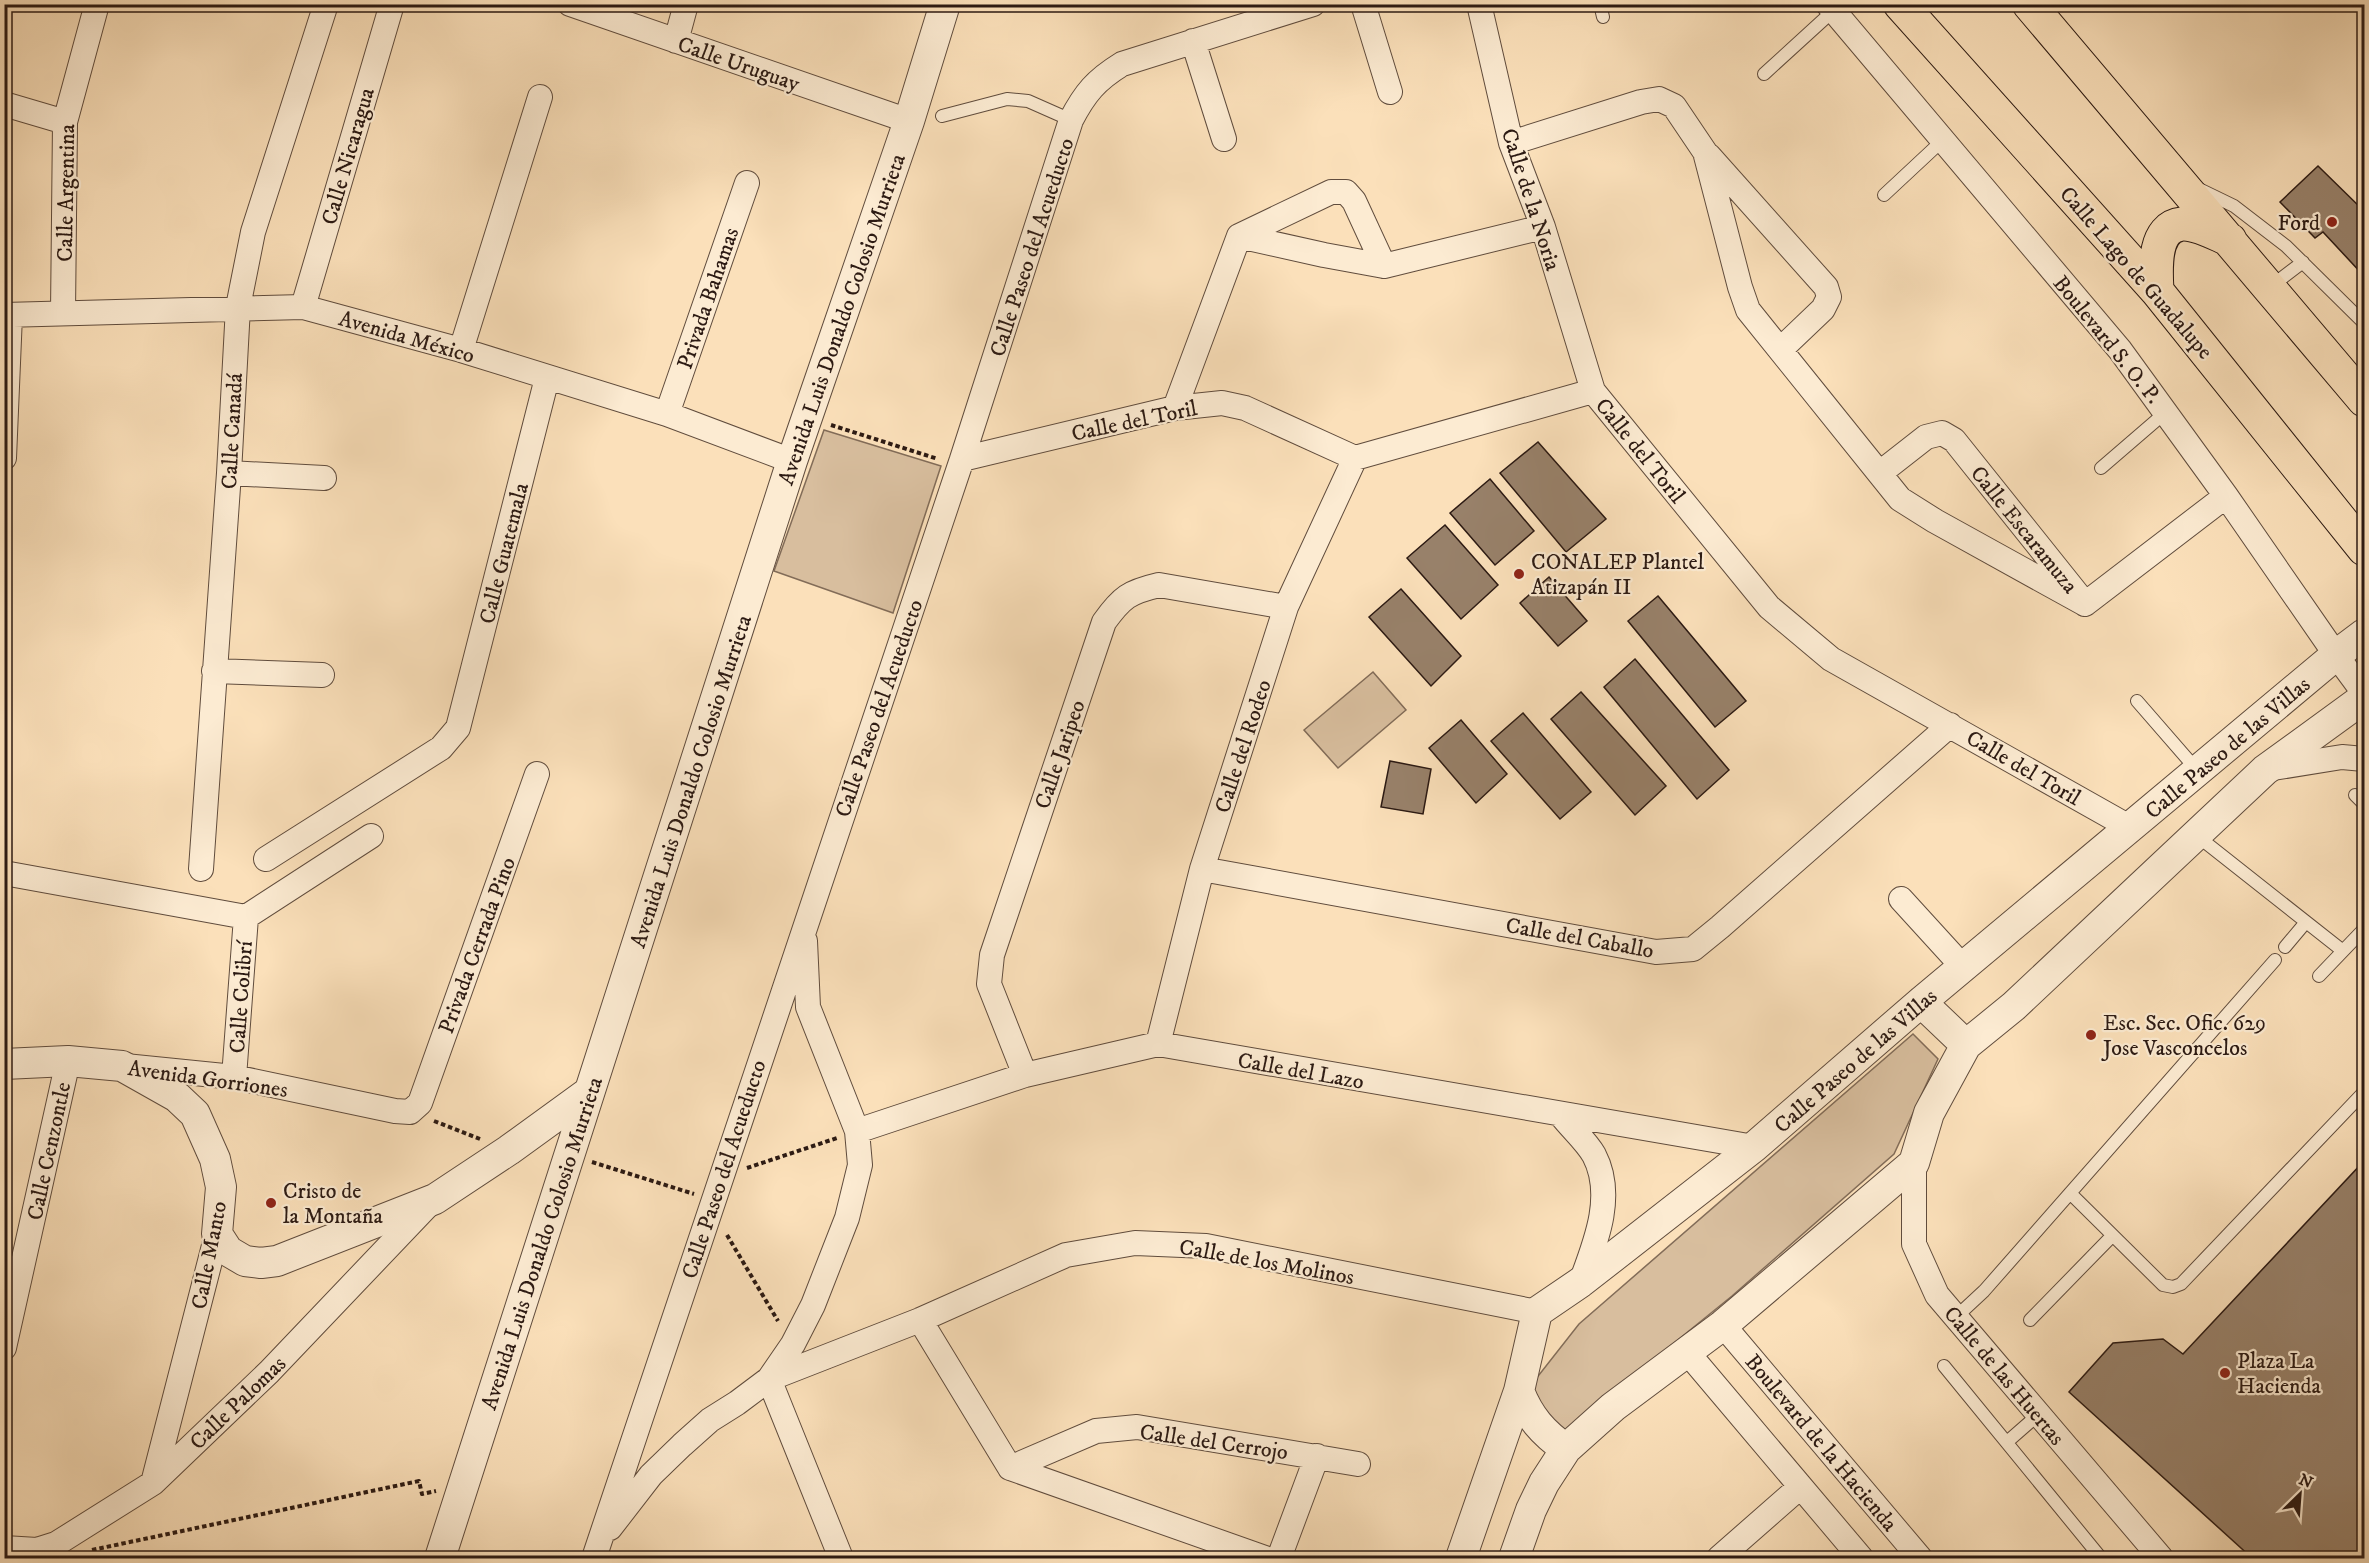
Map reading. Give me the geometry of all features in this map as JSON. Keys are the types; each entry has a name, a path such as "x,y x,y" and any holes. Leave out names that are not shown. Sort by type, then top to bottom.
{"main road":[{"name":"Calle Lago de Guadalupe","path":"1900,4 2157,291 2364,549"},
{"path":"2029,4 2271,287 2364,400"},
{"path":"2157,291 2156,263 2160,242 2170,228 2182,224 2206,229 2232,241"}],"street":[{"name":"Calle Argentina","path":"63,313 65,122 97,4"},
{"name":"Calle Canadá","path":"201,869 229,473 238,307 253,232 326,4"},
{"name":"Calle Nicaragua","path":"303,307 392,4"},
{"name":"Calle Uruguay","path":"570,4 909,121"},
{"path":"676,41 686,4"},
{"name":"Avenida Luis Donaldo Colosio Murrieta","path":"440,1558 792,461 909,121 945,4"},
{"name":"Calle Paseo del Acueducto","path":"596,1552 629,1486 805,926 962,459 1071,120 1083,97 1102,76 1122,64 1313,4"},
{"path":"1363,4 1390,92"},
{"name":"Calle de la Noria","path":"1479,4 1511,143 1543,227 1593,391"},
{"name":"Boulevard S. O. P.","path":"1830,8 2120,350 2364,693"},
{"path":"1193,41 1224,139"},
{"path":"461,350 540,97"},
{"path":"1511,143 1659,99 1674,106 1705,152 1826,287 1828,297 1823,309 1781,349"},
{"path":"4,104 65,122"},
{"path":"1705,152 1740,288 1748,310 1900,499 1935,521 2085,604"},
{"name":"Privada Bahamas","path":"667,414 747,183"},
{"path":"1175,408 1239,236 1331,192 1346,192 1354,201 1384,266"},
{"path":"1239,236 1384,266 1543,227"},
{"name":"Avenida México","path":"7,315 303,307 461,350 667,414 792,461"},
{"path":"4,458 7,315"},
{"name":"Calle Guatemala","path":"266,859 441,748 458,728 547,378"},
{"name":"Calle del Toril","path":"962,459 1175,408 1222,403 1245,408 1355,458 1593,391 1769,607 1831,659 2131,828"},
{"name":"Calle Escaramuza","path":"1880,473 1926,437 1942,433 1954,440 2085,604 2226,496"},
{"name":"Calle del Rodeo","path":"1158,1044 1202,869 1287,607 1355,458"},
{"path":"229,473 324,478"},
{"name":"Calle Jaripeo","path":"1025,1075 989,984 992,955 1104,621 1120,600 1140,590 1159,585 1287,607"},
{"name":"Calle Paseo de las Villas","path":"1537,1312 1581,1282 1754,1148 1921,1002 2364,634"},
{"path":"214,671 322,675"},
{"name":"Calle Paseo de las Villas","path":"1914,1163 1929,1113 1966,1045 2014,1006 2265,770 2364,698"},
{"name":"Calle del Caballo","path":"1202,869 1656,952 1693,949 1950,725"},
{"path":"2237,738 2265,770 2342,758 2364,759"},
{"name":"Privada Cerrada Pino","path":"410,1112 420,1103 537,774"},
{"path":"4,873 246,917 371,837"},
{"path":"1901,899 1963,967"},
{"name":"Calle Colibrí","path":"234,1077 246,917"},
{"name":"Calle de los Molinos","path":"769,1379 793,1344 813,1305 847,1218 860,1166 857,1131 808,1007 805,926"},
{"path":"1921,1002 1966,1045"},
{"name":"Calle del Lazo","path":"857,1131 1025,1075 1158,1044 1754,1148"},
{"name":"Avenida Gorriones","path":"4,1064 68,1061 234,1077 395,1111 410,1112"},
{"name":"Calle Cenzontle","path":"4,1348 68,1061"},
{"name":"Calle Manto","path":"122,1066 177,1097 195,1114 215,1159 220,1187 217,1234 153,1483"},
{"path":"217,1234 228,1251 245,1261 261,1263 277,1261 435,1198 509,1150 589,1092"},
{"path":"1561,1115 1594,1155 1604,1188 1599,1234 1581,1282"},
{"path":"1514,1558 1531,1510 1544,1483 1566,1449 1613,1407 1723,1325 1914,1163"},
{"name":"Calle de las Huertas","path":"1914,1163 1914,1244 1937,1295 2161,1558"},
{"name":"Calle Palomas","path":"4,1548 37,1550 56,1544 153,1483 269,1372 435,1198"},
{"name":"Calle de los Molinos","path":"629,1486 651,1475 710,1420 769,1379 920,1320 1066,1255 1135,1243 1206,1246 1537,1312"},
{"path":"1461,1558 1519,1391 1537,1312"},
{"path":"920,1320 1010,1468 1265,1558"},
{"name":"Boulevard de la Hacienda","path":"1723,1325 1920,1558"},
{"name":"Boulevard de la Hacienda","path":"1687,1352 1861,1558"},
{"path":"769,1379 836,1557"},
{"path":"1519,1391 1526,1410 1535,1424 1566,1449"},
{"name":"Calle del Cerrojo","path":"1010,1468 1096,1431 1137,1427 1358,1464"},
{"name":"Calle del Cerrojo","path":"1279,1558 1317,1456"},
{"path":"1719,1558 1800,1487"}],"lane":[{"path":"1764,74 1830,8"},
{"path":"942,116 1007,99 1028,101 1071,120"},
{"path":"1884,195 1943,140"},
{"path":"2179,179 2234,206 2286,246 2364,323"},
{"path":"2271,287 2303,262"},
{"path":"2101,468 2166,412"},
{"path":"2137,701 2198,771"},
{"path":"2196,835 2343,951"},
{"path":"2285,947 2306,922"},
{"path":"2319,976 2364,928"},
{"path":"1956,1317 1984,1291 2275,960"},
{"path":"2070,1193 2163,1285 2173,1287 2181,1284 2364,1092"},
{"path":"2030,1320 2112,1236"},
{"path":"1944,1366 2101,1558"},
{"path":"2007,1442 2039,1414"}],"path":[{"path":"807,418 944,461 962,459"},
{"path":"410,1112 509,1150"},
{"path":"723,1228 782,1327"},
{"path":"82,1553 418,1481 422,1494 463,1486"}],"shaded area":[{"path":"824,430 941,466 893,613 774,571"},
{"path":"1373,672 1406,710 1338,768 1304,730"},
{"path":"1913,1034 1938,1059 1894,1154 1732,1296 1563,1433 1533,1403 1535,1380 1579,1324"}],"building":[{"path":"1142,4 1164,4 1143,11"},
{"name":"Ford","path":"2318,166 2364,211 2364,276 2323,232 2315,238 2280,202"},
{"path":"1538,442 1606,519 1566,552 1500,473"},
{"path":"1490,479 1534,531 1495,565 1450,513"},
{"path":"1445,525 1498,585 1461,619 1407,558"},
{"path":"1549,577 1587,621 1558,646 1520,603"},
{"path":"1401,589 1461,656 1431,686 1369,617"},
{"path":"1658,596 1746,701 1715,727 1628,621"},
{"path":"1635,659 1729,770 1697,799 1604,687"},
{"path":"1581,692 1666,786 1635,815 1551,719"},
{"path":"1523,713 1591,792 1560,819 1491,741"},
{"path":"1461,720 1507,774 1476,803 1429,748"},
{"path":"1390,761 1431,769 1423,814 1381,807"},
{"name":"Plaza La Hacienda","path":"2364,1161 2364,1558 2252,1558 2069,1392 2113,1343 2163,1339 2183,1354"}],"place":[{"name":"Ford","path":"2332,222"},
{"name":"CONALEP Plantel Atizapán II","path":"1519,574"},
{"name":"Esc. Sec. Ofic. 629 Jose Vasconcelos","path":"2091,1035"},
{"name":"Cristo de la Montaña","path":"271,1203"},
{"name":"Plaza La Hacienda","path":"2225,1373"}]}
